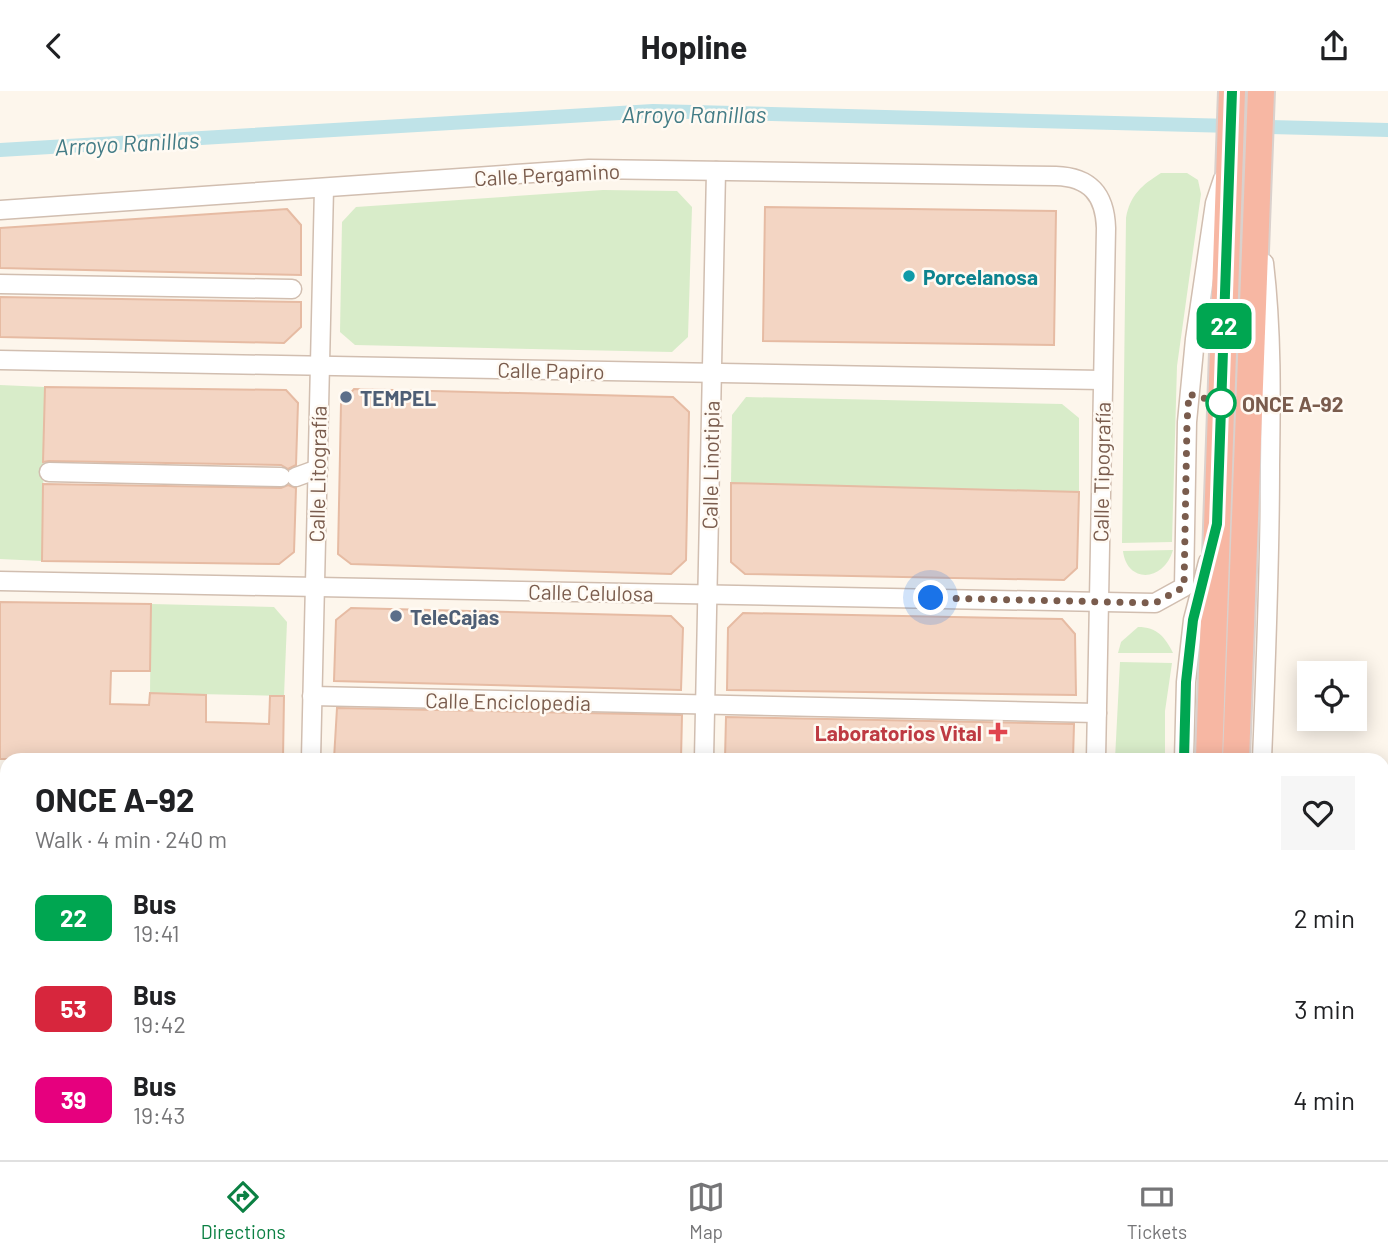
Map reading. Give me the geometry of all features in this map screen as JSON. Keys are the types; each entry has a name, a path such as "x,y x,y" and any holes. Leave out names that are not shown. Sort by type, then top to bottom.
{"highway":[{"path":"1209,753 1232,91"},
{"path":"1236,753 1261,91"}],"street":[{"path":"1186,682 1182,643 1187,422 1195,339 1214,204 1230,156"},
{"name":"Calle Pergamino","path":"0,210 589,169 1066,176 1092,188"},
{"name":"Calle Linotipia","path":"704,753 716,171"},
{"name":"Calle Litografía","path":"311,753 324,188"},
{"name":"Calle Tipografía","path":"1092,188 1102,201 1106,216 1096,753"},
{"path":"1257,198 1271,332 1270,554 1262,753"},
{"path":"0,284 322,289"},
{"name":"Calle Papiro","path":"0,360 1102,380"},
{"path":"49,472 288,477 317,469"},
{"path":"1184,753 1186,682 1193,620 1217,524"},
{"name":"Calle Celulosa","path":"0,581 1155,603 1184,587"},
{"name":"Calle Enciclopedia","path":"312,697 1097,713"}],"green space":[{"path":"1161,173 1187,173 1198,180 1201,194 1177,366 1172,542 1122,543 1126,218 1130,203 1138,191"},
{"path":"603,190 677,191 692,207 688,337 672,352 355,345 340,332 342,222 356,207"},
{"path":"0,385 45,387 42,561 0,559"},
{"path":"746,397 1062,404 1079,418 1079,492 731,483 732,415"},
{"path":"1173,550 1162,568 1146,575 1131,569 1123,551"},
{"path":"151,604 274,607 287,622 284,696 150,693"},
{"path":"1138,627 1160,634 1173,653 1118,653 1121,642"},
{"path":"1120,662 1172,663 1165,711 1165,753 1115,753"}],"building":[{"name":"Porcelanosa","path":"765,207 1056,211 1054,345 763,341"},
{"path":"287,209 301,225 301,275 0,268 0,228"},
{"path":"0,297 301,302 301,327 284,343 0,337"},
{"path":"45,387 286,390 298,403 296,465 288,469 281,465 43,462"},
{"path":"354,389 673,397 689,412 686,560 671,574 351,564 338,554 341,404"},
{"path":"731,483 1079,492 1077,568 1064,580 745,574 731,562"},
{"path":"43,484 281,488 288,485 296,488 294,552 279,564 42,561"},
{"path":"0,602 151,604 150,671 111,671 110,704 149,705 150,693 206,695 206,722 269,724 270,696 284,696 283,753 0,753"},
{"path":"351,608 671,616 683,628 681,690 334,681 336,620"},
{"path":"743,613 1062,619 1075,634 1076,695 727,690 728,628"},
{"path":"337,708 682,715 681,753 334,753"},
{"path":"726,717 1074,724 1073,753 725,753"}],"waterway":[{"name":"Arroyo Ranillas","path":"0,150 653,111 1388,130"}],"bus line":[{"name":"22","path":"1184,753 1186,682 1193,620 1217,524 1232,91"}],"place":[{"name":"Porcelanosa","path":"909,276"},
{"name":"TEMPEL","path":"346,397"},
{"name":"ONCE A-92","path":"1221,403"},
{"name":"TeleCajas","path":"396,616"},
{"name":"Laboratorios Vital","path":"998,732"}],"route":[{"path":"931,598 1155,603 1184,587 1189,394 1221,403"}]}
